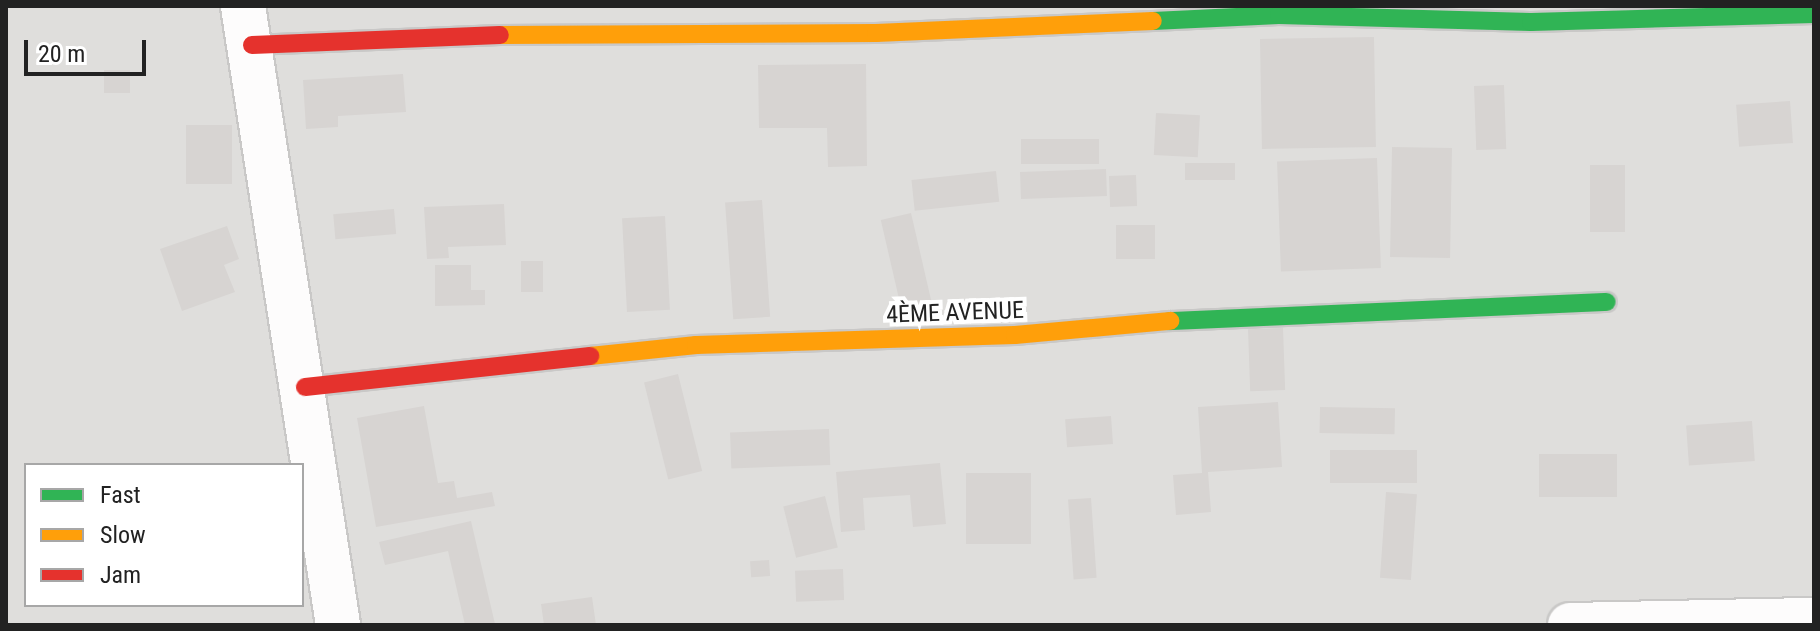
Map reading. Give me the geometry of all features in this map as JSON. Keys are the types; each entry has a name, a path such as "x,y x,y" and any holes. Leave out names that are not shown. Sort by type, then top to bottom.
{"street":[{"path":"338,625 305,387 248,25 468,35 876,33 1279,15 1531,22 1814,14"},
{"name":"4ÈME AVENUE","path":"305,387 696,345 1015,335 1219,317 1607,302"},
{"path":"1570,625 1814,620"}],"shaded area":[{"path":"6,6 1814,6 1814,625 6,625"}],"building":[{"path":"1374,37 1376,147 1262,149 1260,39"},
{"path":"866,64 867,166 828,167 827,128 759,128 758,65"},
{"path":"104,70 130,70 130,93 104,93"},
{"path":"403,74 406,112 338,116 338,127 306,129 303,80"},
{"path":"1504,85 1506,149 1476,150 1474,86"},
{"path":"1790,101 1793,143 1739,147 1736,105"},
{"path":"1156,113 1200,115 1198,157 1154,155"},
{"path":"186,125 232,125 232,184 186,184"},
{"path":"1021,139 1099,139 1099,164 1021,164"},
{"path":"1392,147 1452,148 1450,258 1390,257"},
{"path":"1377,158 1381,268 1281,271 1277,161"},
{"path":"1185,163 1235,163 1235,180 1185,180"},
{"path":"1590,165 1625,165 1625,232 1590,232"},
{"path":"1106,169 1107,196 1021,199 1020,172"},
{"path":"996,171 999,202 915,211 911,180"},
{"path":"1136,175 1137,206 1110,207 1109,176"},
{"path":"762,200 770,317 733,319 725,203"},
{"path":"504,204 506,245 448,247 449,258 427,259 424,207"},
{"path":"394,209 396,234 335,239 333,214"},
{"path":"911,213 932,303 901,310 881,220"},
{"path":"665,216 670,310 627,312 622,218"},
{"path":"1116,225 1155,225 1155,259 1116,259"},
{"path":"227,226 239,259 224,265 235,292 182,311 160,249"},
{"path":"521,261 543,261 543,292 521,292"},
{"path":"435,265 471,265 471,290 485,290 485,305 435,306"},
{"path":"1283,328 1285,390 1250,391 1248,329"},
{"path":"678,374 702,471 668,479 644,382"},
{"path":"1278,402 1282,467 1208,472 1211,512 1176,515 1173,475 1202,473 1198,407"},
{"path":"424,406 438,483 454,481 457,498 492,492 495,506 376,527 357,418"},
{"path":"1320,407 1395,408 1395,434 1320,433"},
{"path":"1111,416 1113,444 1067,447 1065,419"},
{"path":"1752,421 1755,461 1689,466 1686,426"},
{"path":"829,429 830,465 731,468 730,432"},
{"path":"1330,450 1417,450 1417,483 1330,483"},
{"path":"1539,454 1617,454 1617,497 1539,497"},
{"path":"940,463 946,524 913,527 910,495 863,498 865,530 841,532 836,472"},
{"path":"966,473 1031,473 1031,544 966,544"},
{"path":"1386,492 1417,494 1411,580 1380,578"},
{"path":"825,496 838,547 796,558 783,506"},
{"path":"1091,498 1097,578 1074,579 1068,500"},
{"path":"471,521 495,624 465,625 448,551 385,565 379,542"},
{"path":"769,560 770,576 751,577 750,561"},
{"path":"843,569 844,600 796,602 795,571"},
{"path":"592,597 596,625 544,625 541,604"}],"traffic: fast":[{"path":"1153,21 1279,15 1531,22 1814,14"},
{"path":"1170,321 1607,302"}],"traffic: slow":[{"path":"500,35 876,33 1153,21"},
{"path":"590,356 696,345 1015,335 1170,321"}],"traffic: jam":[{"path":"252,45 500,35"},
{"path":"305,387 590,356"}]}
